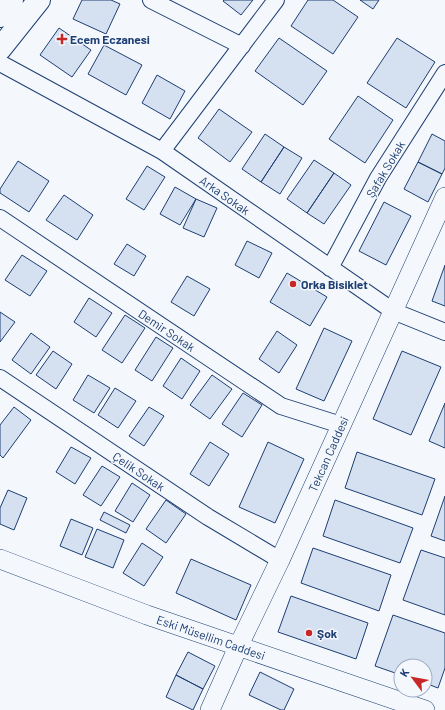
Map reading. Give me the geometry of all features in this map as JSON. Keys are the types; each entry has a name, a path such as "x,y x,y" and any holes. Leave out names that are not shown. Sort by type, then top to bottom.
{"main road":[{"path":"0,16 12,0"},
{"path":"0,49 39,0"}],"street":[{"path":"151,0 242,46"},
{"path":"162,151 276,0"},
{"name":"Arka Sokak","path":"0,63 162,151 392,312 445,332"},
{"name":"Şafak Sokak","path":"330,268 378,178 445,73"},
{"name":"Tekcan Caddesi","path":"210,710 238,647 280,560 392,312 428,237 445,197"},
{"name":"Demir Sokak","path":"0,218 281,406 341,425"},
{"name":"Çelik Sokak","path":"0,378 208,517 280,560"},
{"name":"Eski Müsellim Caddesi","path":"0,559 148,615 424,710"}],"building":[{"path":"82,0 111,0 120,4 106,34 73,19"},
{"path":"253,0 241,15 223,1"},
{"path":"308,0 333,0 358,17 333,54 291,26"},
{"path":"360,0 379,0 373,9"},
{"path":"59,28 91,50 72,77 40,55"},
{"path":"279,38 327,71 303,105 255,71"},
{"path":"397,38 435,62 406,108 367,83"},
{"path":"104,45 142,65 126,95 88,74"},
{"path":"157,75 185,91 170,119 142,103"},
{"path":"358,96 393,120 365,163 329,139"},
{"path":"219,109 252,132 230,162 198,138"},
{"path":"265,134 284,147 261,182 242,169"},
{"path":"432,134 445,141 445,168 442,174 418,162"},
{"path":"284,147 302,158 280,194 261,182"},
{"path":"314,160 334,173 307,213 287,199"},
{"path":"18,161 49,181 29,212 0,193 0,189"},
{"path":"418,162 442,174 428,202 404,189"},
{"path":"147,166 165,177 144,210 126,199"},
{"path":"334,173 351,185 324,224 307,213"},
{"path":"175,187 196,199 180,225 160,214"},
{"path":"64,195 93,215 77,240 46,220"},
{"path":"196,199 217,208 204,237 183,228"},
{"path":"384,202 411,216 386,265 359,251"},
{"path":"247,241 272,253 259,278 235,265"},
{"path":"127,244 146,256 134,276 114,264"},
{"path":"22,255 47,271 30,296 5,280"},
{"path":"445,265 445,306 432,301"},
{"path":"287,273 327,297 310,326 270,302"},
{"path":"187,276 210,289 194,316 171,302"},
{"path":"89,298 112,313 96,337 74,322"},
{"path":"0,312 15,322 0,342"},
{"path":"125,315 145,328 122,363 102,350"},
{"path":"324,328 352,341 324,401 296,389"},
{"path":"277,331 297,345 279,373 259,359"},
{"path":"31,333 50,347 31,374 12,360"},
{"path":"156,337 173,348 152,381 135,370"},
{"path":"53,351 72,364 56,389 36,375"},
{"path":"402,351 441,367 411,435 373,419"},
{"path":"181,358 200,371 182,399 163,386"},
{"path":"88,375 110,388 94,413 73,400"},
{"path":"212,375 232,389 210,419 190,405"},
{"path":"115,388 136,401 118,428 98,415"},
{"path":"243,393 262,405 242,437 222,424"},
{"path":"445,403 445,448 429,441"},
{"path":"14,407 31,420 3,458 0,455 0,425"},
{"path":"149,407 164,416 144,446 129,436"},
{"path":"210,442 229,454 209,486 190,474"},
{"path":"268,442 304,459 275,523 239,507"},
{"path":"71,447 91,458 75,484 56,472"},
{"path":"357,452 435,479 422,515 345,488"},
{"path":"102,466 120,477 101,506 83,495"},
{"path":"132,483 150,495 133,522 115,511"},
{"path":"8,490 27,498 14,530 0,524 0,508"},
{"path":"445,496 445,541 431,536"},
{"path":"166,500 186,514 166,543 146,529"},
{"path":"335,500 413,528 400,563 323,536"},
{"path":"104,512 130,525 126,533 100,520"},
{"path":"71,519 93,528 82,555 60,546"},
{"path":"97,529 124,540 113,568 85,557"},
{"path":"142,543 163,557 144,586 123,573"},
{"path":"313,548 391,575 379,611 301,583"},
{"path":"421,550 445,558 445,615 403,600"},
{"path":"191,559 251,585 236,620 176,593"},
{"path":"291,596 368,623 356,659 278,632"},
{"path":"393,615 445,633 445,668 438,688 433,686 433,658 393,658 393,672 375,666"},
{"path":"188,652 215,666 203,689 176,675"},
{"path":"260,672 294,689 284,710 249,695"},
{"path":"176,675 203,689 193,710 166,697"}],"place":[{"name":"Ecem Eczanesi","path":"62,39"},
{"name":"Orka Bisiklet","path":"293,284"},
{"name":"Şok","path":"309,633"}]}
